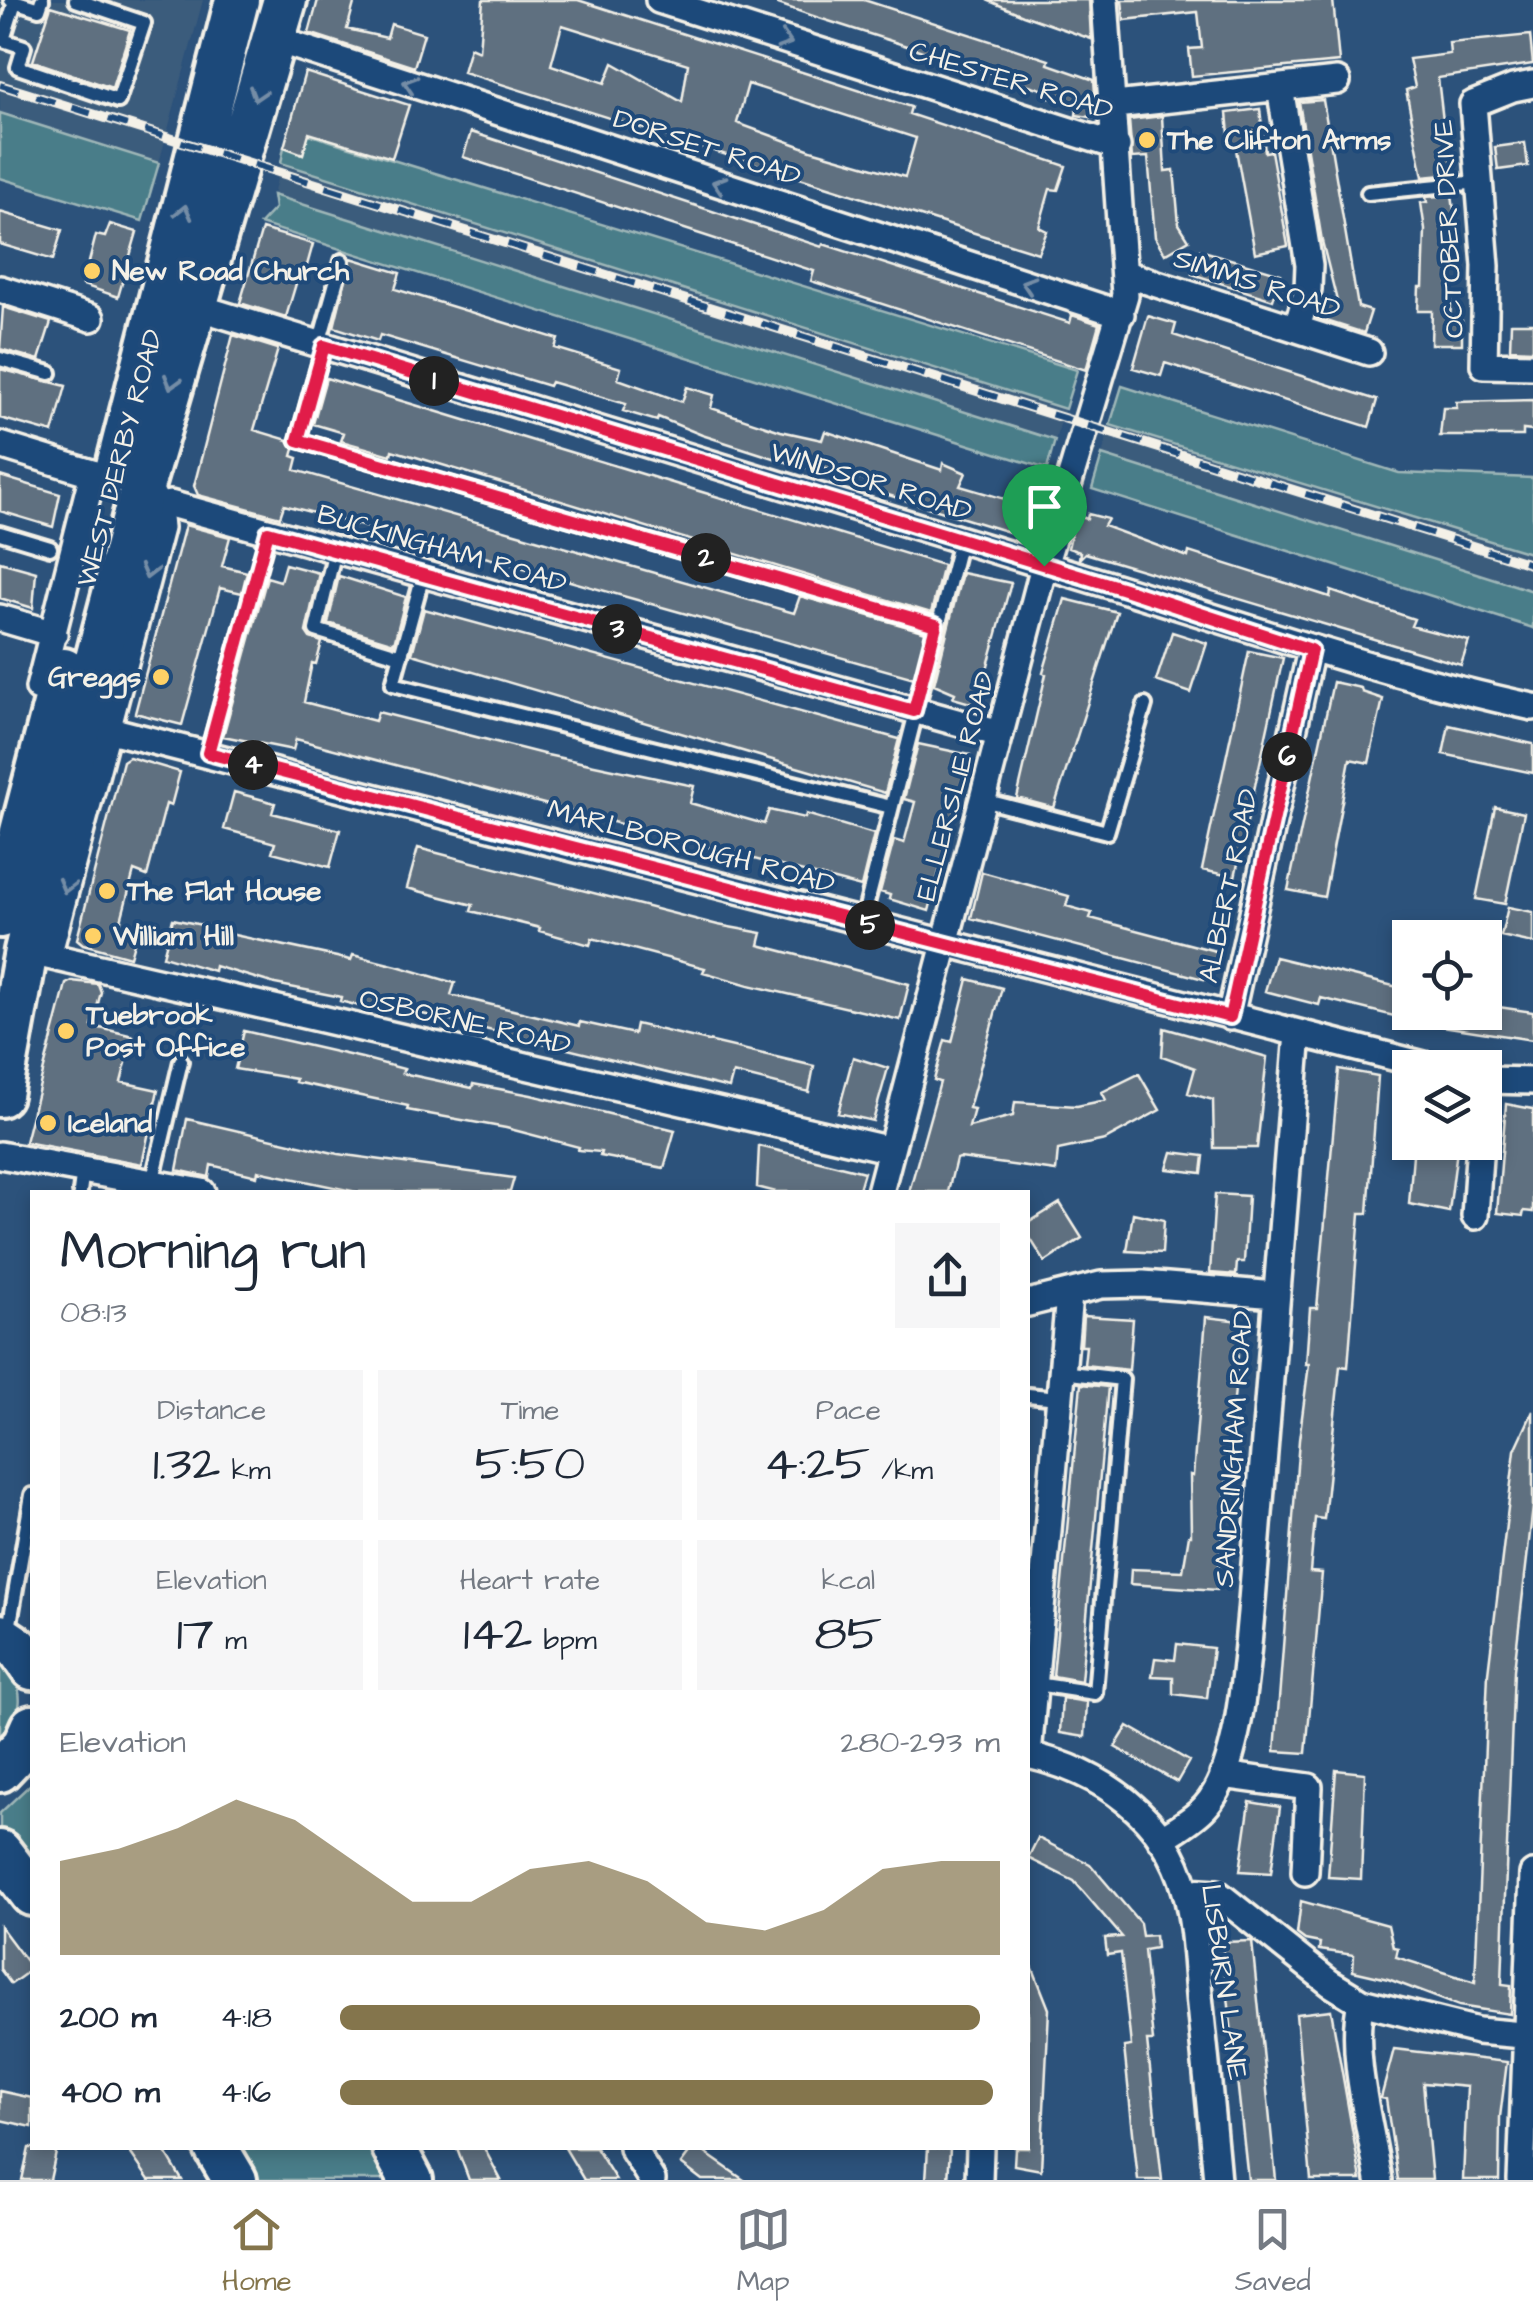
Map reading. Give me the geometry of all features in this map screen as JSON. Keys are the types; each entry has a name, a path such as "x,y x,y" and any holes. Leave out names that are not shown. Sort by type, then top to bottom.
{"highway":[{"name":"WEST DERBY ROAD","path":"0,1095 37,953 127,484 236,0"},
{"name":"WEST DERBY ROAD","path":"0,916 127,484 194,306 279,20"},
{"path":"0,1770 24,1745 30,1732"},
{"path":"0,1852 30,1891"},
{"path":"217,2150 235,2180"},
{"path":"395,2150 411,2180"}],"street":[{"name":"CHESTER ROAD","path":"659,0 1117,146"},
{"name":"ELLERSLIE ROAD","path":"881,1190 1044,566 1121,314 1126,274 1106,0"},
{"name":"DORSET ROAD","path":"279,20 1121,314"},
{"path":"1115,105 1337,81"},
{"name":"OCTOBER DRIVE","path":"1533,84 1473,104 1486,266 1484,365 1533,366"},
{"path":"1280,87 1310,264 1308,290 1297,328"},
{"name":"SIMMS ROAD","path":"1126,274 1369,352"},
{"path":"0,289 92,318"},
{"name":"WINDSOR ROAD","path":"194,306 1311,650 1441,688 1533,707"},
{"name":"BUCKINGHAM ROAD","path":"0,445 127,484 170,504 1000,734"},
{"path":"2,817 54,634 127,484"},
{"name":"WEST DERBY ROAD","path":"37,953 106,729 160,528 127,484"},
{"path":"0,618 54,634"},
{"name":"ALBERT ROAD","path":"1230,1017 1311,650"},
{"name":"MARLBOROUGH ROAD","path":"106,729 1392,1057"},
{"name":"OSBORNE ROAD","path":"37,953 891,1150"},
{"name":"SANDRINGHAM ROAD","path":"1161,1838 1206,1807 1224,1776 1240,1709 1298,1033"},
{"path":"1502,1080 1533,1081"},
{"path":"0,1155 81,1182 184,1190"},
{"path":"1475,1216 1479,1160"},
{"path":"1030,1304 1101,1285 1143,1284 1276,1295"},
{"path":"1031,1683 1068,1295"},
{"name":"LISBURN LANE","path":"1030,1755 1066,1764 1096,1778 1133,1808 1161,1838 1174,1860 1192,1920 1217,2180"},
{"path":"1224,1776 1309,1788 1305,1872"},
{"path":"1525,2173 1533,1874"},
{"path":"1186,1891 1216,1893 1330,1984 1361,2002 1478,2031 1531,2036"},
{"path":"1361,2002 1361,2065 1379,2180"},
{"path":"633,2150 652,2180"},
{"path":"978,2180 980,2150"}],"lane":[{"path":"42,0 39,9 13,1 3,40 24,47 18,67 118,101 144,23 76,0"},
{"path":"1368,193 1479,182"},
{"path":"342,261 298,440 936,625"},
{"path":"0,359 50,373"},
{"path":"208,753 268,532"},
{"path":"0,533 50,548"},
{"path":"862,923 960,541"},
{"path":"335,550 316,630 401,656"},
{"path":"423,575 393,684 891,807"},
{"path":"983,800 1107,832 1145,705"},
{"path":"156,1187 181,1061"},
{"path":"1030,1393 1059,1385 1122,1379 1094,1692 1031,1683"},
{"path":"20,1652 30,1521"}],"shaded area":[{"path":"0,0 203,0 159,163 0,113"},
{"path":"281,163 1065,409 1055,440 273,195"},
{"path":"1110,425 1533,554 1533,591 1102,455"}],"green space":[{"path":"0,113 159,163 142,221 0,178"},
{"path":"308,134 1077,370 1065,409 281,163 284,147 303,153"},
{"path":"273,195 1055,440 1047,469 260,224 275,208"},
{"path":"1122,386 1399,473 1533,478 1533,554 1110,425"},
{"path":"1102,455 1533,591 1533,628 1092,489"},
{"path":"0,1655 16,1681 20,1703 0,1753"},
{"path":"30,1785 30,1869 0,1830 0,1813"},
{"path":"230,2150 380,2150 397,2180 248,2180"}],"building":[{"path":"318,0 355,0 347,29 387,38 391,24 424,34 414,67 309,33"},
{"path":"483,0 578,0 911,107 909,114 1066,166 1058,190 1050,189 1039,227 1047,231 1038,253 463,72 470,47 479,51","holes":["562,25 688,64 682,102 613,63 605,83 551,65","748,84 916,138 905,177 811,150 737,123"]},
{"path":"779,0 864,0 1049,60 1048,64 1094,80 1097,118 1076,115 1077,108 1049,97 1051,92 816,17 778,4"},
{"path":"987,0 1089,0 1091,39 1023,15"},
{"path":"1122,0 1333,0 1339,62 1192,76 1189,49 1202,48 1198,12 1124,20"},
{"path":"51,6 130,30 112,88 33,61"},
{"path":"1530,35 1533,64 1438,78 1446,147 1450,146 1454,174 1423,177 1406,90 1415,87 1409,59 1450,54 1449,43"},
{"path":"305,72 409,105 392,158 309,133 303,154 284,147"},
{"path":"1323,100 1358,307 1371,311 1364,333 1317,318 1323,297 1337,301 1322,241 1299,102"},
{"path":"1260,109 1265,152 1271,151 1288,246 1255,253 1235,144 1230,145 1227,113"},
{"path":"1162,116 1165,171 1174,170 1179,224 1189,240 1165,254 1155,237 1148,157 1132,158 1129,120"},
{"path":"471,132 1070,323 1072,315 1099,324 1086,370 811,281 814,271 463,157"},
{"path":"1525,143 1528,166 1498,170 1495,147"},
{"path":"1452,195 1456,226 1450,320 1462,321 1462,344 1431,344 1432,311 1418,311 1425,230 1421,203 1427,202 1426,197"},
{"path":"0,212 62,230 53,260 0,244"},
{"path":"110,224 137,232 118,297 83,285 96,235 105,237"},
{"path":"262,229 313,244 306,269 301,267 286,317 240,303"},
{"path":"1200,250 1281,274 1273,300 1192,274"},
{"path":"351,258 400,273 395,289 558,339 555,348 621,368 618,379 682,402 687,387 714,395 711,408 781,431 822,440 825,431 942,470 943,463 966,473 960,486 1043,510 1035,540 875,491 878,484 807,462 805,468 658,417 657,421 623,411 626,404 551,382 549,386 380,335 378,341 334,327"},
{"path":"3,307 51,322 39,360 0,349"},
{"path":"1148,316 1176,324 1173,335 1377,400 1369,427 1165,363 1161,376 1133,368"},
{"path":"1511,323 1533,323 1533,350 1510,349"},
{"path":"233,335 278,349 254,430 288,440 294,449 292,456 298,458 295,470 794,613 800,596 926,632 914,678 442,545 284,505 280,517 198,495 194,486"},
{"path":"0,369 66,386 53,433 0,418"},
{"path":"326,378 943,565 931,613 392,450 391,455 341,441 344,433 313,424"},
{"path":"1533,400 1533,431 1523,430 1523,436 1440,436 1443,408 1457,408 1456,402"},
{"path":"0,476 60,494 53,527 0,511"},
{"path":"1088,514 1108,519 1104,526 1188,557 1189,552 1330,597 1331,591 1414,619 1411,626 1469,641 1461,665 1085,553 1079,559 1080,552 1068,548 1076,515 1087,519"},
{"path":"185,525 230,537 222,566 247,572 242,593 220,588 182,725 135,713"},
{"path":"0,562 36,572 33,608 0,598"},
{"path":"285,564 319,573 306,632 322,642 316,664 312,663 304,702 375,721 378,712 547,755 694,786 690,803 764,824 769,810 805,818 806,814 874,834 861,887 296,739 293,750 223,736 267,577 280,581"},
{"path":"962,573 1011,583 977,705 953,698 955,693 934,684"},
{"path":"339,576 406,597 394,643 328,623"},
{"path":"1065,599 1117,612 1054,808 1017,798 1046,674 1043,673"},
{"path":"424,609 899,739 885,793 412,654"},
{"path":"1172,632 1207,643 1191,693 1156,681"},
{"path":"1249,651 1283,658 1235,877 1202,870"},
{"path":"1333,682 1361,688 1362,692 1383,699 1369,763 1350,759 1324,897 1288,890"},
{"path":"1449,725 1533,744 1533,773 1443,754"},
{"path":"918,744 970,755 929,911 889,899 890,895 880,892 894,840 904,843 915,802 904,799"},
{"path":"129,757 180,772 171,806 166,804 147,876 134,871 118,932 136,936 130,957 77,939 123,761"},
{"path":"234,792 275,803 272,813 340,830 330,867 272,852 275,843 224,829"},
{"path":"1495,807 1524,813 1505,904 1476,899"},
{"path":"418,848 762,933 759,945 909,984 900,1020 749,985 703,972 705,968 592,938 590,945 471,911 473,905 407,888"},
{"path":"982,872 1069,896 1066,906 1092,913 1090,918 1219,952 1211,981 971,918"},
{"path":"1508,907 1533,912 1533,943 1502,936"},
{"path":"173,919 351,960 353,955 397,966 455,983 451,995 579,1026 580,1022 634,1034 636,1024 814,1066 809,1092 733,1073 729,1088 385,1005 383,1012 340,1001 341,997 275,984 215,966 214,971 163,956"},
{"path":"1275,957 1392,986 1392,1016 1321,998 1319,1005 1265,991"},
{"path":"968,979 1002,988 969,1108 974,1109 969,1127 1013,1116 1015,1102 1077,1106 1106,1100 1102,1092 1139,1074 1160,1110 1105,1140 1058,1150 1056,1171 960,1158 956,1159 948,1190 910,1190 940,1082 934,1080 945,1040 952,1042"},
{"path":"66,984 98,984 101,992 92,1026 133,1036 121,1082 158,1090 142,1164 25,1142"},
{"path":"1502,1007 1533,1012 1533,1040 1468,1030 1502,1030"},
{"path":"1164,1028 1267,1057 1257,1148 1214,1148 1213,1100 1188,1093 1195,1068 1162,1056"},
{"path":"244,1031 404,1069 402,1073 472,1088 473,1084 531,1095 675,1130 664,1168 600,1156 601,1152 578,1150 579,1147 506,1128 407,1110 408,1106 295,1082 296,1079 235,1069"},
{"path":"853,1057 888,1068 873,1121 838,1113"},
{"path":"1339,1069 1378,1076 1368,1213 1360,1213 1348,1367 1340,1366 1324,1519 1315,1518 1310,1572 1322,1573 1306,1753 1275,1751 1299,1440 1309,1364 1310,1308 1317,1308"},
{"path":"1506,1104 1533,1109 1533,1212 1524,1211 1523,1216 1497,1213"},
{"path":"187,1119 338,1154 514,1178 511,1190 348,1190 211,1165 209,1177 177,1170"},
{"path":"759,1146 864,1172 859,1190 757,1187"},
{"path":"1172,1152 1204,1156 1202,1173 1167,1169"},
{"path":"1413,1160 1456,1160 1449,1212 1409,1204"},
{"path":"1215,1194 1248,1196 1244,1262 1237,1262 1236,1275 1210,1273"},
{"path":"1060,1203 1082,1238 1045,1262 1030,1238 1030,1222"},
{"path":"1133,1213 1164,1220 1162,1253 1127,1251"},
{"path":"1083,1316 1133,1319 1129,1370 1084,1365"},
{"path":"1206,1317 1241,1321 1217,1590 1130,1584 1131,1569 1183,1571 1191,1535 1190,1475 1193,1476"},
{"path":"1081,1384 1108,1387 1081,1681 1053,1676"},
{"path":"1533,1411 1533,1507 1514,1670 1505,1896 1502,1984 1511,1985 1510,2014 1459,2006 1388,1979 1353,1971 1354,1955 1319,1950 1320,1943 1297,1934 1301,1901 1388,1925 1393,1947 1398,1948 1396,1957 1475,1982 1488,1673 1515,1450"},
{"path":"1177,1644 1213,1648 1207,1698 1173,1694 1173,1677 1152,1676 1155,1658 1175,1660"},
{"path":"1062,1698 1087,1702 1085,1737 1060,1733"},
{"path":"1128,1726 1189,1761 1177,1782 1115,1747"},
{"path":"1336,1770 1365,1773 1361,1879 1328,1877"},
{"path":"1250,1802 1280,1807 1271,1873 1240,1871"},
{"path":"1038,1838 1090,1864 1140,1923 1142,1936 1155,1935 1156,1948 1144,1950 1153,2041 1147,2041 1162,2180 1138,2180 1124,2047 1131,2046 1121,1953 1107,1955 1105,1938 1122,1937 1074,1881 1030,1859"},
{"path":"0,1926 30,1970 11,1984 0,1969"},
{"path":"1252,1941 1276,2180 1248,2180 1222,1942"},
{"path":"1030,1961 1049,2009 1041,2170 1014,2165 1015,2150 1030,2150"},
{"path":"1331,2010 1361,2180 1311,2180 1296,2014"},
{"path":"1394,2049 1507,2062 1500,2117 1499,2180 1463,2180 1467,2087 1423,2083 1432,2180 1398,2180 1386,2099 1381,2098"},
{"path":"0,2091 30,2098 30,2127 0,2120"},
{"path":"29,2148 57,2150 50,2180 22,2180"},
{"path":"128,2150 164,2150 182,2180 149,2180"},
{"path":"458,2150 485,2150 501,2180 469,2180"},
{"path":"566,2150 597,2150 616,2180 584,2180"},
{"path":"692,2150 701,2150 744,2180 702,2180 681,2164"},
{"path":"928,2150 950,2150 948,2180 926,2180"}],"railway":[{"path":"0,85 1533,565"}],"place":[{"name":"The Clifton Arms","path":"1147,140"},
{"name":"New Road Church","path":"92,271"},
{"name":"Greggs","path":"161,677"},
{"name":"The Flat House","path":"107,891"},
{"name":"William Hill","path":"93,936"},
{"name":"Tuebrook Post Office","path":"66,1031"},
{"name":"Iceland","path":"48,1123"}],"route":[{"path":"324,346 1044,566 1311,650 1230,1017 208,753 268,532 914,711 936,625 298,440 324,346"}]}
